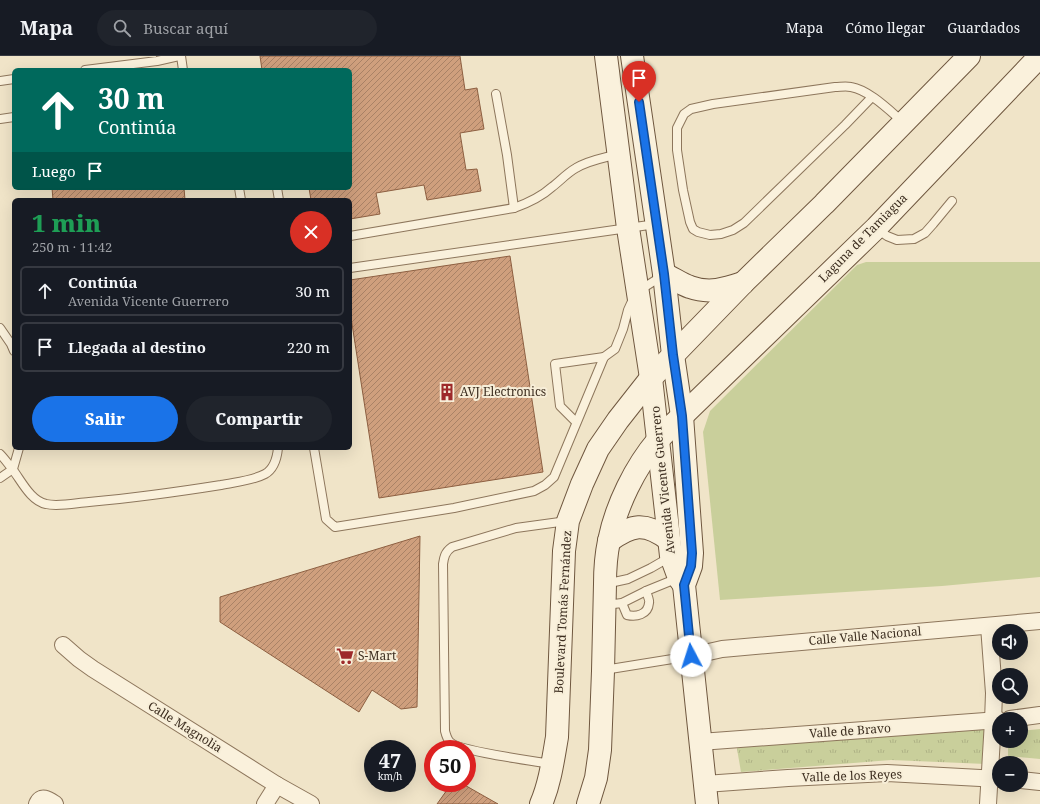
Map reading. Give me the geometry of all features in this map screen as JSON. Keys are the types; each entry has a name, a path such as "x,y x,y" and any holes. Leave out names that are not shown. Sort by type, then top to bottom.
{"main road":[{"name":"Avenida Vicente Guerrero","path":"606,56 628,228 651,378 669,548 682,582"},
{"name":"Avenida Vicente Guerrero","path":"632,56 664,274 673,355 682,416 692,553 691,566 682,582"},
{"path":"673,355 969,56"},
{"name":"Laguna de Tamiagua","path":"682,416 876,228 1040,56"},
{"path":"664,274 690,287 709,290 726,289 743,283"},
{"name":"Boulevard Tomás Fernández","path":"541,804 553,764 557,737 564,551 568,520 598,449 618,420 651,378 673,355"},
{"path":"588,804 596,778 600,750 603,670 613,604 605,584 609,541 621,501 637,471 658,440 682,416"},
{"path":"609,541 624,531 640,527 658,532 669,548"},
{"path":"682,582 706,794"}],"street":[{"name":"Calle Valle Nacional","path":"691,656 722,649 989,626 1040,620"},
{"path":"989,626 995,712"},
{"name":"Calle Magnolia","path":"63,645 93,669 277,785 311,804"},
{"path":"1028,717 1040,715"},
{"name":"Valle de Bravo","path":"700,742 992,721"},
{"name":"Valle de los Reyes","path":"706,794 788,778 880,774 992,778"},
{"path":"1028,781 1040,782"},
{"path":"265,804 277,785"},
{"path":"988,804 992,787"}],"lane":[{"path":"101,68 157,61 180,56 182,68"},
{"path":"0,81 12,79"},
{"path":"872,97 744,223 733,230 721,234 698,232 693,229 683,190 677,150 677,128 684,114 691,109 713,104 835,87 850,87 856,88 872,97 904,122"},
{"path":"496,94 507,155 514,208"},
{"path":"0,119 12,117"},
{"path":"352,236 514,208 537,198 552,188 576,168 586,163 619,154"},
{"path":"876,228 887,236 897,240 914,239 925,233 934,224 952,201"},
{"path":"352,268 657,224"},
{"path":"576,422 560,406 555,364 604,357 615,349 623,329 628,310 638,291 664,274"},
{"path":"0,328 12,346"},
{"path":"314,450 326,519 335,527 454,508 534,490 545,485 554,477 604,357"},
{"path":"0,478 13,469 18,450"},
{"path":"0,454 36,500 46,504 58,505 191,490 255,478 266,473 272,466 278,450"},
{"path":"553,764 454,746 449,742 445,731 443,564 446,551 452,547 516,528 568,520"},
{"path":"605,584 628,579 651,568 669,548"},
{"path":"613,604 646,591 682,582"},
{"path":"613,604 627,615 634,617 642,614 647,609 650,602 646,591"},
{"path":"603,670 691,656"}],"green space":[{"path":"866,262 1040,262 1040,577 942,586 720,600 703,432 710,411 857,265"},
{"path":"985,725 986,764 891,760 741,772 736,743"},
{"path":"1040,729 1040,759 1028,758 1028,756 1008,756 1008,748 1028,748 1028,730"}],"building":[{"path":"260,56 460,56 465,90 477,88 484,129 460,133 466,170 477,169 481,191 427,200 424,185 376,193 380,214 352,219 352,198 311,198 309,190 352,190 352,68 262,68"},
{"path":"52,190 184,190 185,198 53,198"},
{"name":"AVJ Electronics","path":"510,256 543,472 379,498 352,324 352,280"},
{"name":"S-Mart","path":"420,536 417,707 401,709 372,690 359,712 220,622 220,597"},
{"path":"446,792 476,792 498,804 437,804"}],"place":[{"name":"AVJ Electronics","path":"447,392"},
{"name":"S-Mart","path":"345,656"}],"route":[{"path":"639,102 664,274 673,355 682,416 691,526 691,566 684,585 691,656"}]}
